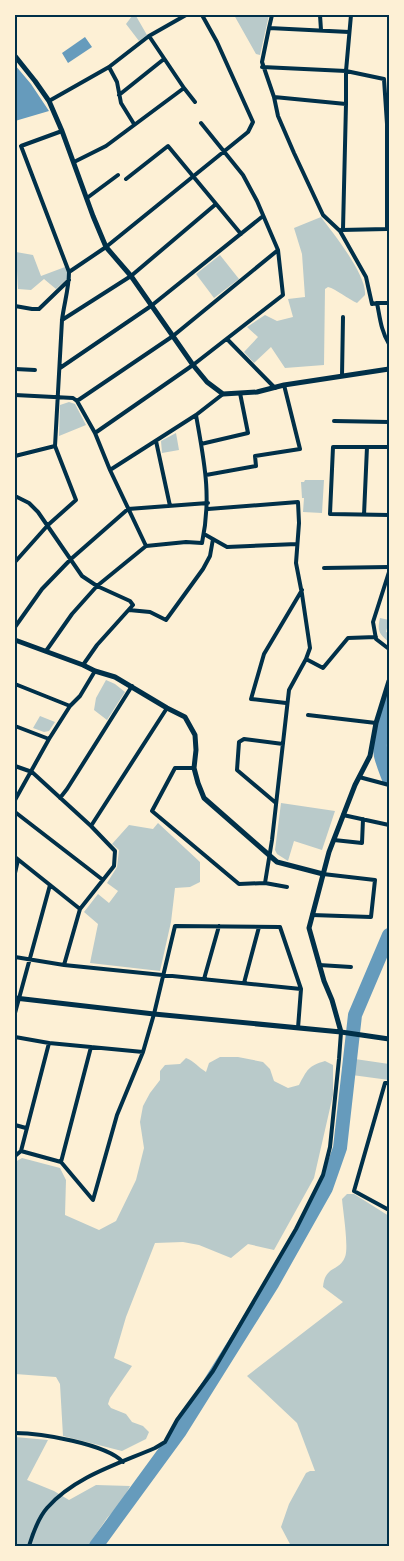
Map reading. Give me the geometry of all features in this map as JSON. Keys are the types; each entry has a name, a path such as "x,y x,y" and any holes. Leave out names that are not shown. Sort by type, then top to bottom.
{"street":[{"path":"49,101 109,67 149,36 186,15"},
{"path":"69,272 106,247 248,132 252,122 217,42 202,15"},
{"path":"272,15 262,67 274,97 278,116 324,215 342,230 366,277 372,304 389,303"},
{"path":"320,15 321,30"},
{"path":"342,230 346,71 351,15"},
{"path":"269,28 349,32"},
{"path":"149,36 195,102"},
{"path":"15,56 49,101 106,247 131,276 193,365 207,382 223,394"},
{"path":"120,95 164,59"},
{"path":"109,67 118,82 121,103 134,124"},
{"path":"262,67 346,71 384,80 388,124 387,229 342,230"},
{"path":"74,162 106,146 184,88"},
{"path":"274,97 346,104"},
{"path":"95,433 193,365 283,294 278,250 257,201 243,175 202,123"},
{"path":"15,148 62,131"},
{"path":"15,562 48,525 76,500 55,446 62,320 69,272 21,146"},
{"path":"126,178 168,146 240,234"},
{"path":"87,198 118,175"},
{"path":"62,320 131,276 216,204"},
{"path":"60,368 151,306 263,216"},
{"path":"77,401 173,336 278,250"},
{"path":"15,306 39,309 69,280"},
{"path":"378,304 384,336 389,344"},
{"path":"342,376 343,317"},
{"path":"227,339 275,388"},
{"path":"15,369 35,370"},
{"path":"110,470 196,415 223,394 257,392 389,369"},
{"path":"206,475 256,466 254,456 300,449 284,386"},
{"path":"201,444 248,434 240,393"},
{"path":"15,395 73,398 77,401 95,433 110,470 146,546"},
{"path":"46,651 72,614 97,586 146,546 186,542 202,543 208,503 206,475 196,415"},
{"path":"334,421 389,422"},
{"path":"156,440 170,506"},
{"path":"15,456 55,446"},
{"path":"389,447 332,447 330,514 389,515"},
{"path":"364,515 367,447"},
{"path":"16,498 29,503 48,525 82,576 97,586 130,601 134,605 97,645 84,665"},
{"path":"208,509 298,502 299,523 296,563 302,590 310,648 289,690 286,703 266,884"},
{"path":"15,627 42,589 71,559 128,509 208,503"},
{"path":"204,534 227,547 297,544"},
{"path":"129,610 150,612 166,620 203,569 210,556 213,539"},
{"path":"324,568 389,567"},
{"path":"389,572 374,622 376,639 389,649"},
{"path":"286,703 250,698 264,654 302,590"},
{"path":"306,659 323,668 348,638 376,637"},
{"path":"15,640 115,677 166,708 186,717 195,735 194,768 204,798 277,862 324,874 375,880 371,917 312,915"},
{"path":"15,800 49,739 70,706 80,696 95,671"},
{"path":"29,1546 34,1531 46,1509 63,1493 88,1477 164,1442 177,1420 212,1371 296,1229 323,1175 330,1147 340,1032 309,928 334,840 358,777 370,756 376,723 389,681"},
{"path":"15,684 70,706"},
{"path":"60,798 68,789 132,686"},
{"path":"91,826 166,708"},
{"path":"308,715 376,723"},
{"path":"15,726 49,739"},
{"path":"276,803 237,770 239,742 244,739 282,744"},
{"path":"15,766 32,772 91,826 115,851 114,866 80,909 64,965"},
{"path":"194,768 175,768 152,811 239,884 266,884 288,887"},
{"path":"358,777 387,784"},
{"path":"15,790 20,792"},
{"path":"15,812 103,880"},
{"path":"343,815 388,825"},
{"path":"334,840 362,844 363,820"},
{"path":"17,858 80,909"},
{"path":"15,873 17,858"},
{"path":"15,1012 17,999 50,885"},
{"path":"21,1151 61,1162 93,1200 117,1115 143,1052 175,926 280,927 301,989 298,1028"},
{"path":"204,979 219,926"},
{"path":"244,983 259,927"},
{"path":"15,957 64,965 301,989"},
{"path":"319,965 351,967"},
{"path":"17,999 340,1032 389,1039"},
{"path":"15,1037 49,1044 143,1052"},
{"path":"15,1156 21,1151 49,1044"},
{"path":"61,1162 91,1047"},
{"path":"389,1083 385,1082 354,1190 389,1209"},
{"path":"15,1125 26,1128"},
{"path":"15,1433 34,1433 77,1442 117,1455 123,1462"}],"shaded area":[{"path":"234,15 269,15 260,55 256,54"},
{"path":"132,16 136,16 147,35 139,41 126,24"},
{"path":"321,217 341,243 355,266 361,277 365,295 357,303 331,288 325,289 324,365 285,368 271,347 254,363 244,352 258,337 247,327 265,315 277,321 293,317 288,299 305,297 302,254 294,228"},
{"path":"16,252 33,255 41,276 65,267 67,279 56,289 44,279 31,290 18,289"},
{"path":"220,255 239,279 214,298 196,274"},
{"path":"69,402 75,404 86,425 59,436 60,405"},
{"path":"176,433 179,450 162,453 161,441"},
{"path":"305,480 324,480 322,513 303,512 304,498 302,498 301,482"},
{"path":"380,618 389,620 386,632 389,633 389,642 380,632"},
{"path":"106,680 125,692 107,720 94,710 96,698"},
{"path":"40,716 55,722 49,731 44,732 33,728"},
{"path":"281,803 335,811 322,850 294,841 288,861 277,854 275,850"},
{"path":"158,823 200,862 200,882 190,887 175,888 171,922 160,971 90,963 98,924 84,912 98,894 109,903 118,891 107,883 117,867 119,850 112,844 129,825 153,829"},
{"path":"220,1057 238,1057 263,1062 270,1069 274,1081 288,1088 299,1085 311,1067 325,1061 333,1065 333,1095 314,1178 274,1250 248,1244 231,1258 199,1245 183,1242 155,1243 126,1317 114,1358 132,1366 110,1398 108,1404 111,1408 126,1414 132,1422 143,1426 149,1432 146,1439 122,1451 63,1436 60,1384 56,1377 15,1374 15,1162 22,1158 60,1168 66,1180 65,1215 99,1230 116,1221 136,1180 144,1148 140,1122 143,1106 160,1080 160,1071 165,1065 180,1064 186,1058 206,1072 209,1063"},
{"path":"355,1059 389,1064 389,1080 352,1075"},
{"path":"347,1194 354,1194 389,1216 389,1546 291,1546 281,1527 289,1504 306,1473 315,1471 297,1423 247,1376 343,1302 323,1287 326,1275 339,1265 345,1257 346,1238 342,1199"},
{"path":"15,1437 48,1440 27,1480 54,1491 69,1500 96,1485 130,1486 122,1502 107,1518 88,1546 15,1546"}],"water":[{"path":"85,37 92,47 68,63 62,53"},
{"path":"15,65 31,84 49,111 15,121"}],"waterway":[{"path":"389,700 380,742 381,756 389,779"},
{"path":"96,1546 180,1431 272,1284 326,1188 340,1148 355,1015 389,935"}]}
